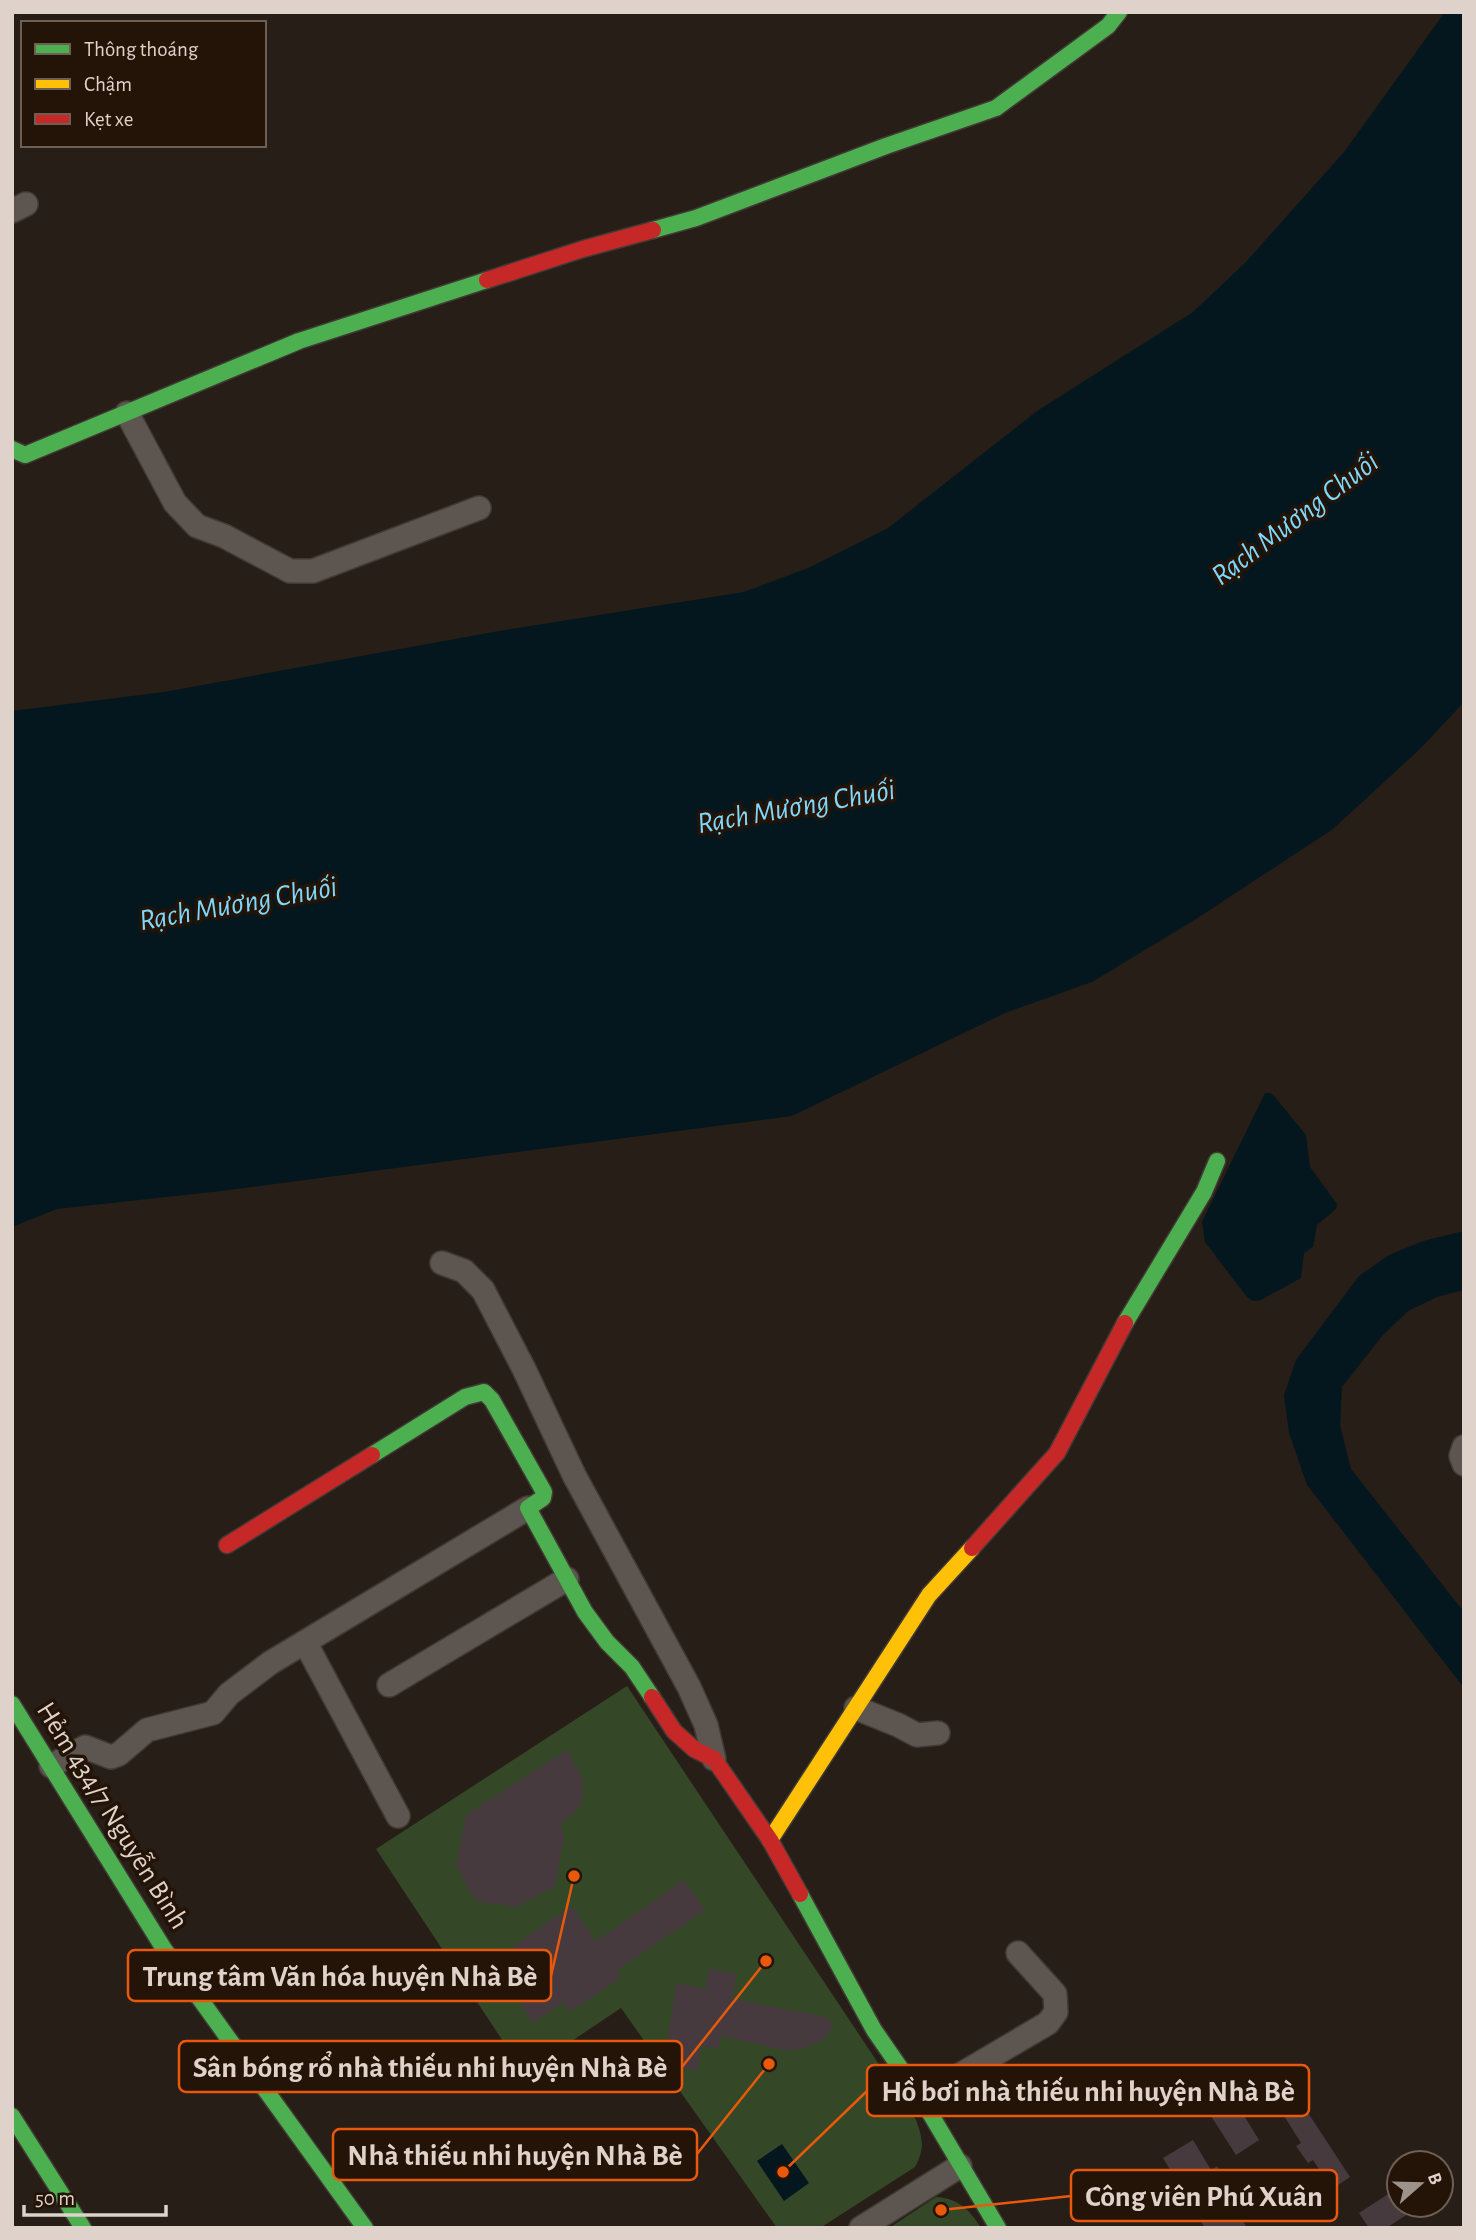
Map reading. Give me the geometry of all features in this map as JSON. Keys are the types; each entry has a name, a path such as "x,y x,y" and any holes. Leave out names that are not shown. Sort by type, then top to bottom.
{"street":[{"path":"12,449 25,455 299,341 583,249 696,218 886,146 996,108 1108,26 1119,12"},
{"path":"127,413 175,503 197,526 224,536 290,571 313,571 479,509"},
{"path":"769,1840 783,1823 929,1595 1057,1453 1135,1304 1204,1192 1217,1161"},
{"path":"442,1263 464,1271 483,1290 574,1475 689,1687 706,1725 714,1759 769,1840 874,2030 921,2098 998,2228"},
{"path":"51,1766 85,1747 111,1757 119,1754 147,1730 213,1713 229,1694 270,1663 528,1508 543,1498 544,1492 492,1400 484,1392 477,1392 227,1545"},
{"path":"1464,1447 1461,1456 1464,1464"},
{"path":"528,1508 585,1612 607,1642 632,1667 674,1731 694,1749 714,1759"},
{"path":"389,1685 567,1579"},
{"path":"305,1642 398,1816"},
{"name":"Hẻm 434/7 Nguyễn Bình","path":"12,1704 164,1950 365,2228"},
{"path":"856,1709 917,1735 938,1733"},
{"path":"921,2098 1048,2022 1056,2012 1055,1994 1018,1953"},
{"path":"12,2116 83,2228"},
{"path":"861,2228 960,2166"}],"green space":[{"path":"627,1686 916,2120 922,2144 915,2167 820,2228 777,2228 621,2008 524,2073 376,1849"},
{"path":"936,2197 963,2206 981,2228 889,2228"}],"water":[{"name":"Rạch Mương Chuối","path":"1445,12 1464,12 1464,702 1421,748 1333,829 1196,919 1092,982 1005,1013 792,1116 221,1191 57,1209 12,1227 12,711 164,692 499,631 744,592 808,568 888,528 1037,411 1193,312 1245,263 1344,152"},
{"path":"1265,1093 1274,1096 1306,1135 1310,1167 1337,1204 1336,1209 1317,1225 1313,1247 1304,1253 1301,1278 1261,1300 1253,1301 1247,1297 1205,1242 1202,1222"},
{"path":"1464,1231 1464,1290 1437,1297 1408,1311 1382,1336 1342,1387 1340,1425 1351,1469 1464,1612 1464,1688 1307,1485 1289,1433 1284,1395 1296,1360 1359,1276 1389,1255 1423,1241"},
{"path":"782,2144 809,2183 784,2201 757,2161"}],"building":[{"path":"567,1750 583,1779 582,1804 560,1825 564,1834 556,1885 517,1907 476,1901 456,1865 466,1815"},
{"path":"684,1880 705,1910 616,1971 621,1977 570,2012 564,2002 533,2023 491,1961 572,1906 596,1941"},
{"path":"709,1969 736,1973 733,1999 826,2017 834,2027 824,2039 789,2051 721,2036 718,2049 701,2046 697,2071 664,2064 676,1983 705,1989"},
{"path":"1221,2078 1259,2140 1236,2155 1211,2116 1218,2112 1203,2089"},
{"path":"1299,2099 1350,2177 1332,2189 1313,2160 1308,2163 1296,2146 1301,2143 1281,2111"},
{"path":"1193,2140 1211,2170 1217,2166 1237,2199 1232,2202 1247,2228 1205,2228 1163,2158"},
{"path":"1385,2196 1385,2219 1400,2219 1386,2228 1369,2228 1359,2213"}],"traffic: fast":[{"path":"653,230 696,218 886,146 996,108 1108,26 1119,12"},
{"path":"12,449 25,455 299,341 487,280"},
{"path":"1125,1323 1204,1192 1217,1161"},
{"path":"372,1455 465,1397 484,1392 492,1400 544,1492 543,1498 528,1508 585,1612 607,1642 632,1667 652,1697"},
{"path":"12,1704 164,1949 365,2228"},
{"path":"800,1894 874,2030 921,2098 998,2228"},
{"path":"12,2116 83,2228"}],"traffic: slow":[{"path":"770,1840 929,1595 972,1548"}],"traffic: jam":[{"path":"487,280 653,230"},
{"path":"972,1548 1057,1453 1125,1323"},
{"path":"227,1545 372,1455"},
{"path":"652,1697 674,1731 694,1749 714,1759 770,1840 800,1894"}],"place":[{"name":"Trung tâm Văn hóa huyện Nhà Bè","path":"574,1876"},
{"name":"Sân bóng rổ nhà thiếu nhi huyện Nhà Bè","path":"766,1961"},
{"name":"Nhà thiếu nhi huyện Nhà Bè","path":"769,2064"},
{"name":"Hồ bơi nhà thiếu nhi huyện Nhà Bè","path":"783,2172"},
{"name":"Công viên Phú Xuân","path":"941,2210"}]}
